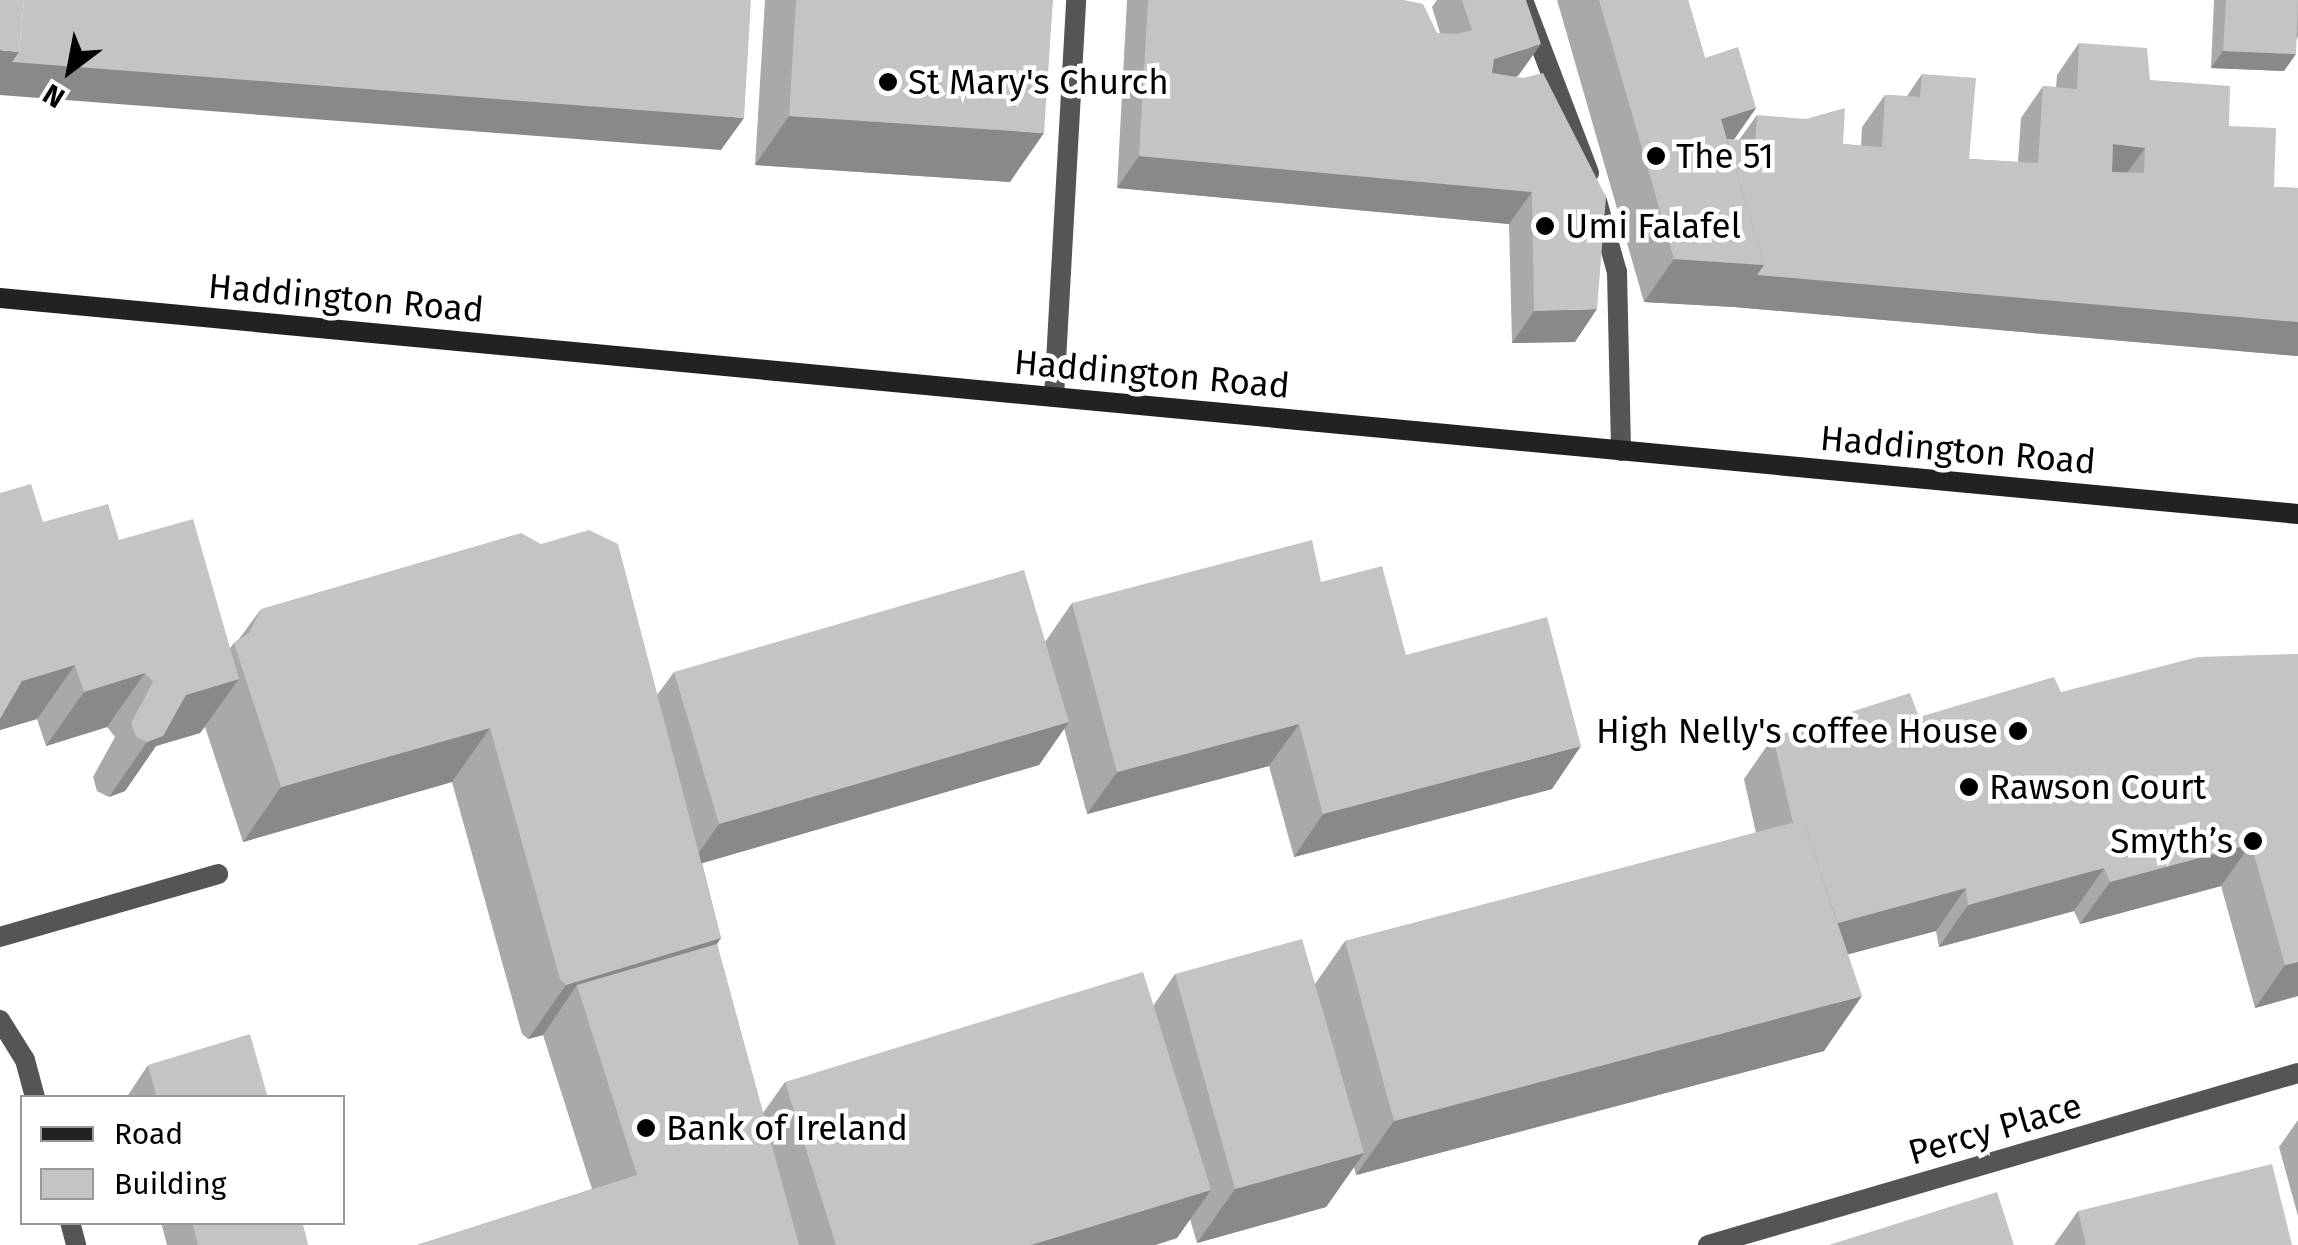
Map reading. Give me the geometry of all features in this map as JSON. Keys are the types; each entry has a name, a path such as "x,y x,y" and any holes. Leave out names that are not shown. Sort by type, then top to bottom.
{"main road":[{"name":"Haddington Road","path":"0,298 2298,514"}],"street":[{"path":"1054,398 1076,0"},
{"path":"1524,0 1584,156 1617,272 1621,451"},
{"path":"0,937 218,874"},
{"path":"0,1020 24,1060 34,1095"},
{"name":"Percy Place","path":"1708,1245 2298,1073"}],"building":[{"path":"0,0 24,0 19,52 0,50"},
{"path":"24,0 751,0 744,118 12,62 19,52"},
{"name":"St Mary's Church","path":"796,0 1053,0 1044,133 789,116"},
{"path":"1148,0 1404,0 1423,4 1437,33 1457,34 1472,30 1462,0 1526,0 1541,44 1494,59 1492,73 1523,78 1543,73 1606,197 1597,309 1534,311 1532,192 1139,156"},
{"path":"1599,0 1688,0 1705,58 1738,47 1756,108 1721,119 1764,265 1674,259"},
{"path":"2226,0 2298,0 2296,54 2223,51"},
{"path":"2079,43 2147,48 2150,80 2230,86 2229,126 2276,128 2274,187 2298,188 2298,322 1757,275 1764,265 1727,139 1755,141 1757,115 1806,119 1845,108 1843,144 1882,147 1885,95 1920,97 1922,74 1976,78 1969,159 2038,163 2043,86 2077,89","holes":["2113,144 2145,148 2144,173 2112,172"]},
{"path":"31,484 43,522 108,504 119,540 193,519 239,679 186,695 163,736 147,742 136,737 131,723 153,682 145,673 84,692 75,665 22,681 0,719 0,493"},
{"path":"589,530 618,544 721,938 566,985 560,979 490,728 281,787 234,643 249,633 261,609 521,533 541,544"},
{"path":"1312,540 1321,582 1382,566 1406,655 1547,617 1581,746 1323,814 1299,724 1117,772 1072,603"},
{"path":"1024,570 1069,722 719,824 674,672"},
{"path":"2298,654 2298,962 2285,965 2251,844 2110,882 2104,868 1968,905 1966,888 1838,923 1803,820 1793,823 1773,737 1910,693 1919,717 2054,677 2061,692 2198,657"},
{"path":"1803,820 1862,996 1394,1121 1345,941"},
{"path":"1302,939 1364,1153 1235,1189 1175,974"},
{"path":"717,944 799,1245 418,1245 637,1175 577,985"},
{"path":"1143,972 1211,1190 1031,1245 836,1245 785,1082"},
{"path":"250,1034 267,1095 156,1095 148,1065"},
{"path":"2272,1164 2292,1245 2086,1245 2078,1211"},
{"path":"1997,1192 2014,1245 1829,1245"},
{"path":"193,1225 303,1225 308,1245 198,1245"}],"place":[{"name":"St Mary's Church","path":"888,82"},
{"name":"The 51","path":"1656,156"},
{"name":"Umi Falafel","path":"1545,226"},
{"name":"High Nelly's coffee House","path":"2018,731"},
{"name":"Rawson Court","path":"1969,787"},
{"name":"Smyth’s","path":"2253,841"},
{"name":"Bank of Ireland","path":"646,1128"}]}
